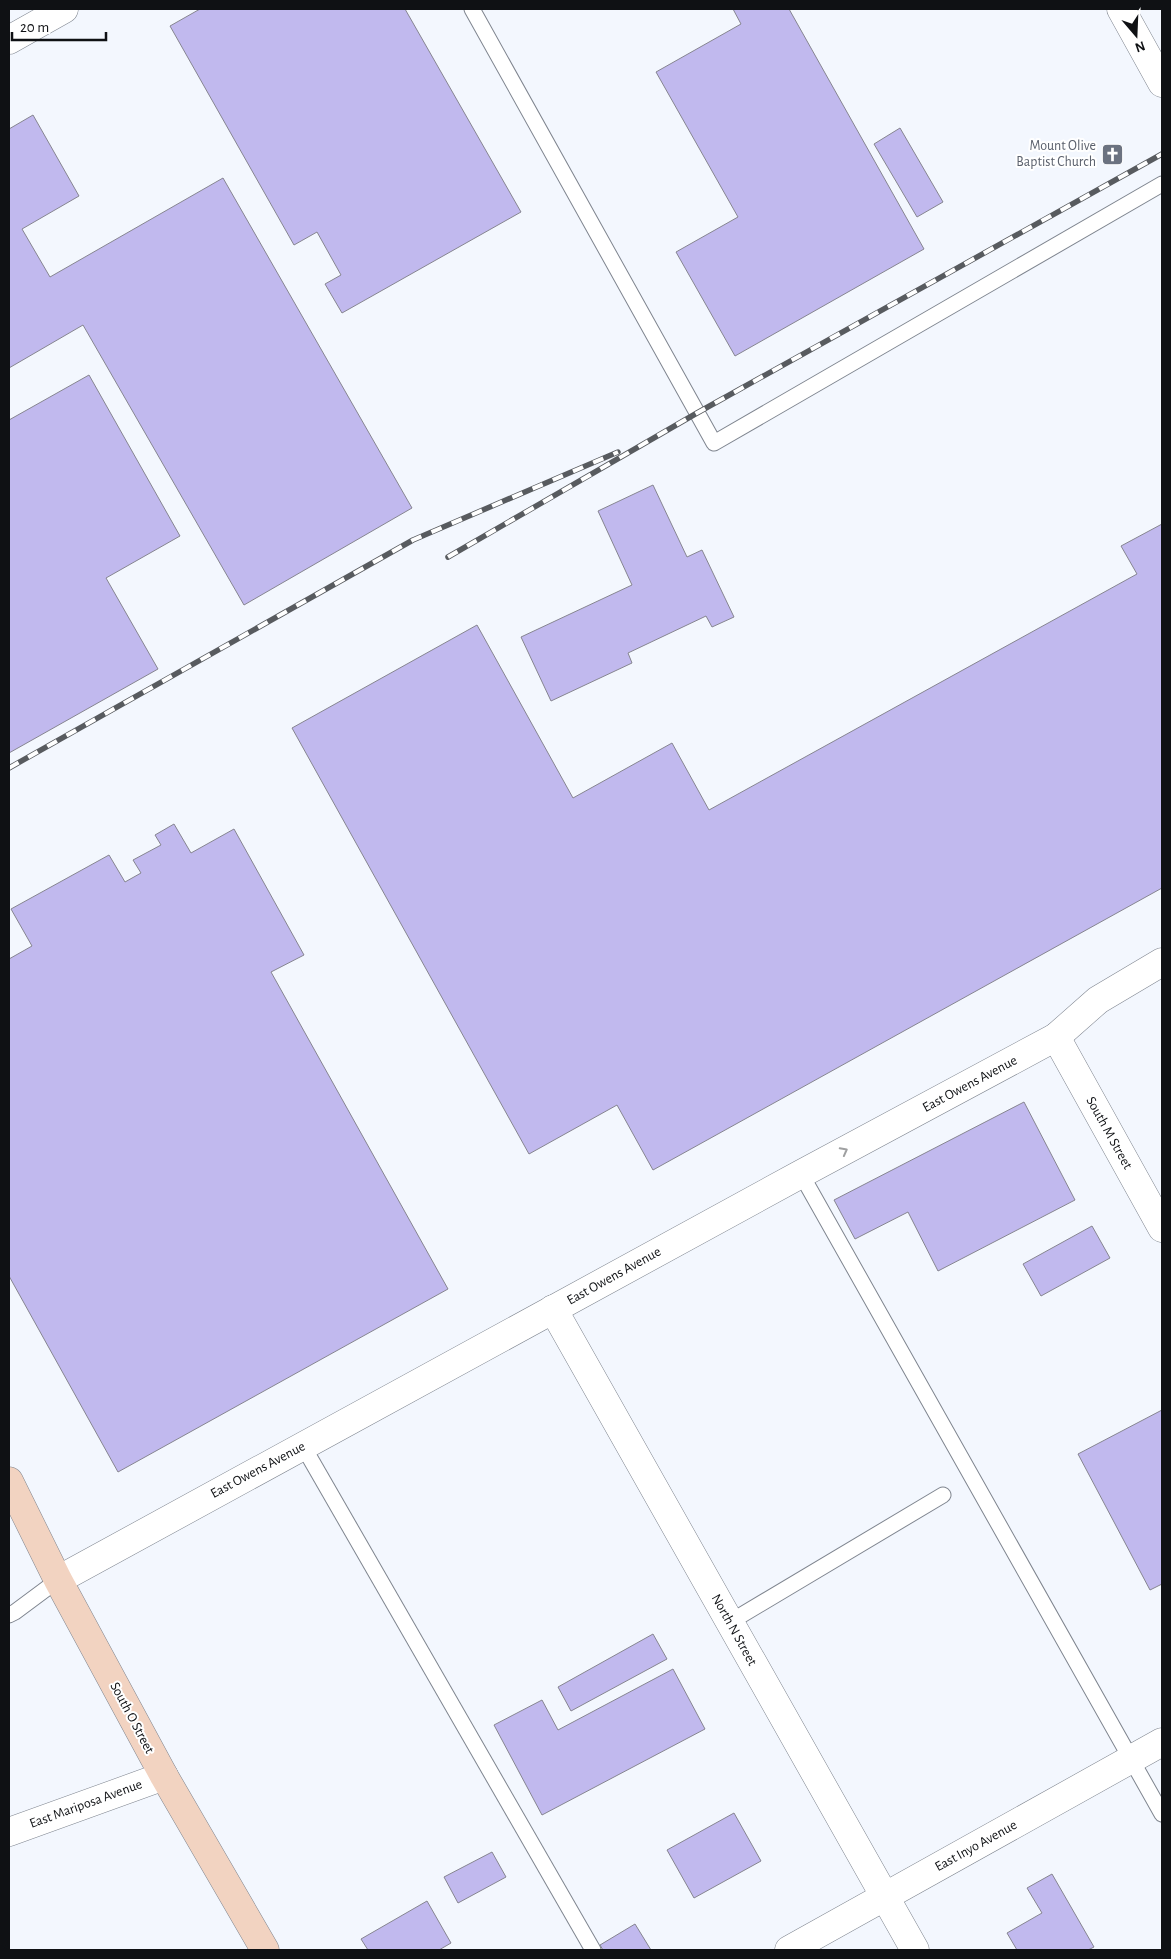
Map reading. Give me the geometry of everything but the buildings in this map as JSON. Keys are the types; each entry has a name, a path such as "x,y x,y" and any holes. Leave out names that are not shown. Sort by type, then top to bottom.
{"main road":[{"name":"South O Street","path":"9,1481 58,1580 164,1776 265,1950"}],"street":[{"path":"9,40 64,9"},
{"path":"1121,9 1162,83"},
{"name":"East Owens Avenue","path":"58,1580 801,1174 1056,1037 1098,1000 1162,962"},
{"name":"South M Street","path":"1056,1037 1162,1228"},
{"name":"North N Street","path":"553,1309 915,1950"},
{"name":"East Inyo Avenue","path":"789,1950 1162,1742"},
{"name":"East Mariposa Avenue","path":"9,1832 164,1776"}],"lane":[{"path":"472,9 714,443 1162,184"},
{"path":"801,1174 1162,1814"},
{"path":"303,1446 593,1950"},
{"path":"730,1622 943,1495"},
{"path":"9,1615 16,1612 58,1580"}],"railway":[{"path":"448,557 697,413 1162,154"},
{"path":"9,768 413,540 618,452"}],"place":[{"name":"Mount Olive Baptist Church","path":"1112,154"}]}
